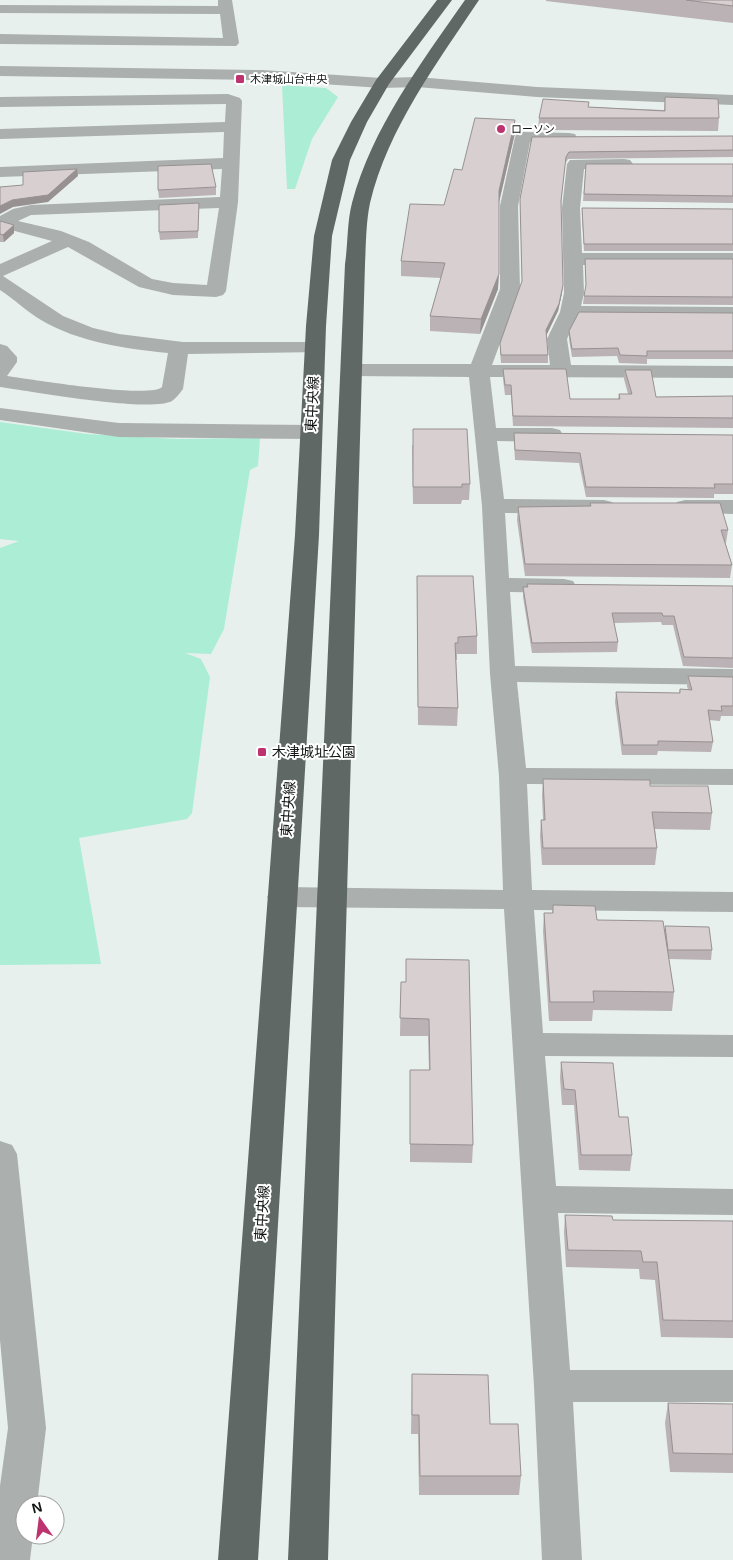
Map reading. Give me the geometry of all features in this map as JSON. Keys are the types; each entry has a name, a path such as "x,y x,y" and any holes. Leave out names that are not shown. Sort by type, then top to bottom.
{"highway":[{"name":"東中央線","path":"238,1560 307,535 315,348 324,236 331,197 341,160 384,80 445,0"},
{"path":"308,1560 355,264 361,204 384,140 417,82 472,0"}],"street":[{"path":"0,9 226,5 231,43 0,39"},
{"path":"17,39 2,66 384,80 538,92 733,100"},
{"path":"0,102 228,99 234,101 229,202 216,291 188,291 146,283 127,273 105,257 68,241 1,222"},
{"path":"0,134 232,127"},
{"path":"562,1560 553,1386 518,900 512,776 503,674 493,506 479,371 510,289 508,206 523,137 584,138"},
{"path":"0,172 232,162"},
{"path":"561,370 557,339 570,312 574,293 573,259 581,208 576,164 644,164"},
{"path":"1,222 19,213 37,210 229,202"},
{"path":"0,271 68,241"},
{"path":"573,259 733,259"},
{"path":"0,281 43,313 80,331 113,340 180,348 315,348"},
{"path":"570,312 733,312"},
{"path":"0,380 113,396 154,398 165,396 172,389 180,348"},
{"path":"0,350 7,357 7,362 0,371"},
{"path":"351,370 733,372"},
{"path":"0,414 119,430 311,432"},
{"path":"486,434 575,435"},
{"path":"493,506 623,507"},
{"path":"663,507 733,507"},
{"path":"498,585 586,586"},
{"path":"503,674 733,677"},
{"path":"512,776 733,777"},
{"path":"282,897 733,902"},
{"path":"528,1044 733,1046"},
{"path":"0,1154 27,1428 10,1560"},
{"path":"540,1199 733,1202"},
{"path":"553,1386 733,1386"}],"green space":[{"path":"282,85 326,88 338,97 312,139 295,189 287,189"},
{"path":"0,422 87,434 177,439 260,438 258,466 250,470 224,629 211,654 185,653 201,659 210,677 192,813 187,819 79,838 101,964 0,965 0,548 19,541 0,539"}],"building":[{"path":"686,0 733,0 733,6"},
{"path":"665,97 718,99 719,118 539,118 543,99 589,102 588,107 665,111"},
{"path":"475,118 515,120 499,191 499,274 481,319 430,316 445,263 401,261 410,204 444,205 454,169 462,170"},
{"path":"733,136 733,150 569,152 566,157 561,201 563,285 559,304 546,330 548,355 501,355 500,343 522,281 520,199 532,137"},
{"path":"211,164 216,187 158,190 158,166"},
{"path":"586,164 733,164 733,196 584,194"},
{"path":"77,169 48,195 12,200 0,206 0,187 23,185 23,172"},
{"path":"199,203 198,231 159,232 159,205"},
{"path":"582,208 733,209 733,244 584,244"},
{"path":"0,221 14,225 3,235 0,234"},
{"path":"585,259 733,259 733,297 584,296 586,285"},
{"path":"579,312 733,313 733,351 647,351 647,356 620,355 618,348 572,349 569,331"},
{"path":"503,369 566,369 570,399 620,399 619,394 632,394 625,370 651,370 656,397 733,396 733,418 513,416 511,385 505,385"},
{"path":"413,429 467,429 470,484 462,484 462,487 413,487"},
{"path":"514,433 733,435 733,484 714,484 715,488 586,487 580,453 515,450"},
{"path":"590,503 720,503 728,530 721,530 732,565 525,564 518,507 591,506"},
{"path":"417,576 473,576 477,636 458,637 458,643 455,643 458,708 418,707"},
{"path":"527,584 733,586 733,658 684,657 674,616 663,616 662,613 612,613 618,642 532,643 523,587 528,587"},
{"path":"688,676 733,677 733,706 721,706 722,711 708,710 713,742 658,741 658,745 623,745 616,692 680,693 680,689 692,690"},
{"path":"543,779 650,780 650,786 708,786 712,813 652,812 657,848 543,848 541,820 545,820"},
{"path":"553,905 595,906 597,920 663,921 674,992 593,991 594,1002 550,1002 544,913 553,913"},
{"path":"665,926 709,927 712,950 668,950"},
{"path":"406,959 469,960 473,1145 410,1144 410,1070 430,1070 429,1019 400,1018 401,982 406,982"},
{"path":"561,1062 613,1063 619,1117 628,1117 632,1155 581,1155 575,1090 564,1089"},
{"path":"565,1215 612,1216 613,1220 733,1221 733,1321 663,1320 657,1262 643,1262 641,1251 568,1250"},
{"path":"412,1374 488,1375 490,1424 518,1424 521,1476 420,1476 419,1415 412,1415"},
{"path":"668,1403 733,1404 733,1454 673,1453"}],"place":[{"name":"木津城山台中央","path":"240,79"},
{"name":"ローソン","path":"501,129"},
{"name":"木津城址公園","path":"262,752"}]}
